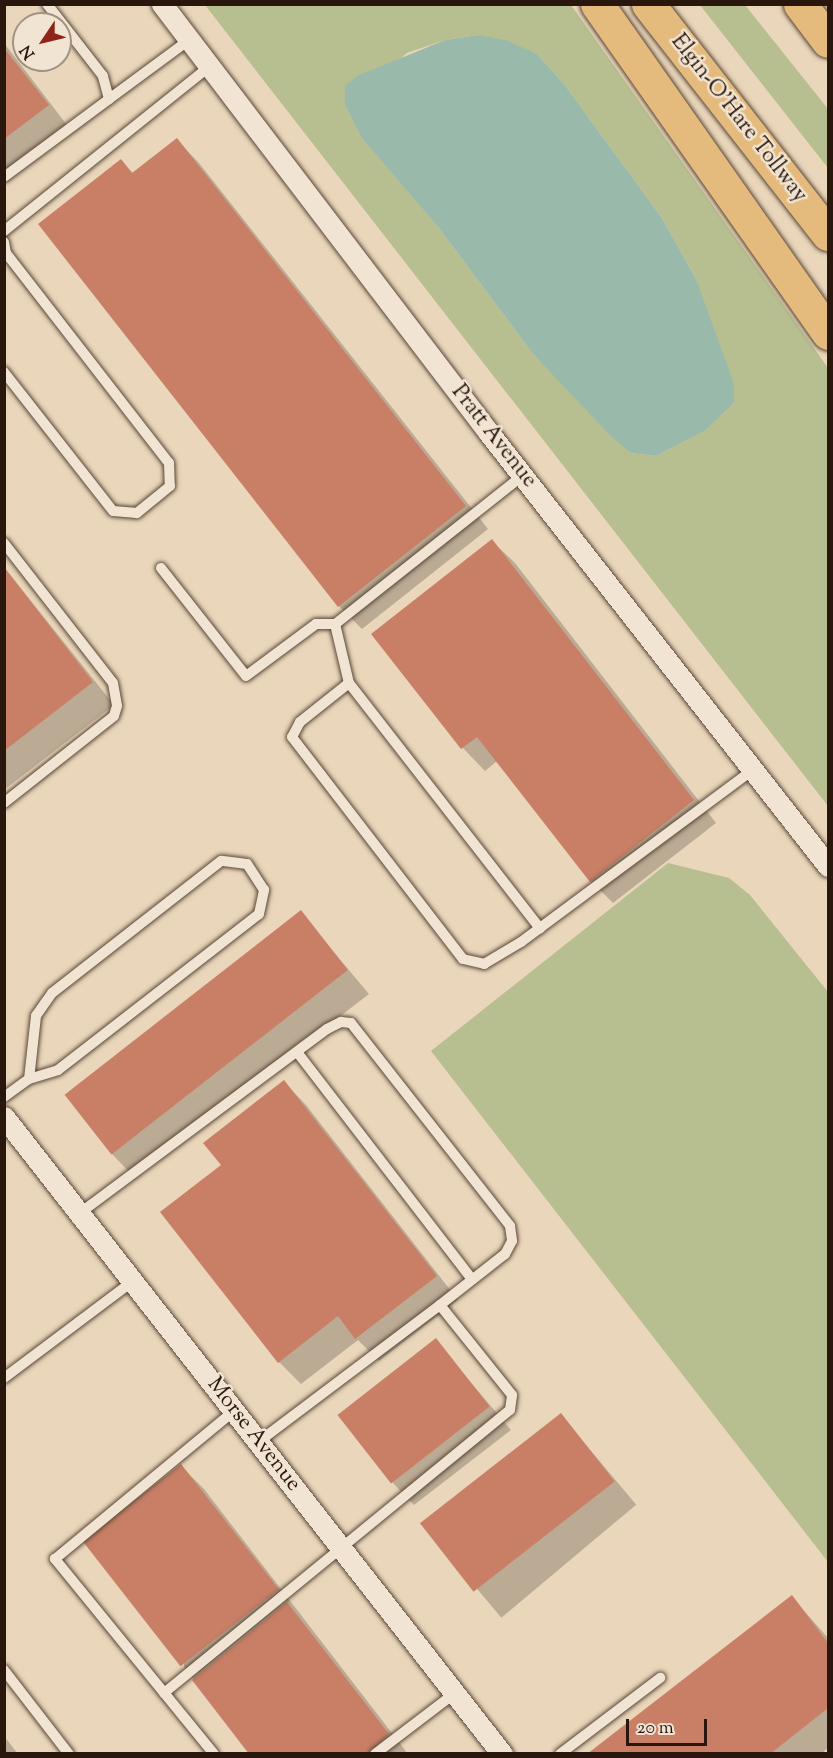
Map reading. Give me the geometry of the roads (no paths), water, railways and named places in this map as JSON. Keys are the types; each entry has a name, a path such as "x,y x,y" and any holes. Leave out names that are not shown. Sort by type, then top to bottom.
{"highway":[{"path":"597,4 828,333"},
{"name":"Elgin-O'Hare Tollway","path":"648,4 828,234"},
{"path":"800,4 828,41"}],"street":[{"name":"Pratt Avenue","path":"162,4 522,476 828,866"},
{"name":"Morse Avenue","path":"4,1116 502,1754"}],"lane":[{"path":"47,4 103,76 109,99"},
{"path":"4,177 189,39"},
{"path":"4,231 209,67"},
{"path":"4,242 6,253 169,463 170,486 137,513 113,511 4,372"},
{"path":"161,568 246,676 316,624 335,624 522,476"},
{"path":"4,543 113,684 117,706 114,716 4,803"},
{"path":"335,624 349,683 540,928"},
{"path":"349,683 300,722 292,737 463,959 484,964 540,928 753,770"},
{"path":"4,1097 29,1079 58,1070 260,914 264,890 247,864 221,861 52,993 36,1016 29,1079"},
{"path":"80,1213 327,1029 341,1023 351,1023 510,1226 512,1241 505,1254 258,1442"},
{"path":"297,1052 472,1280"},
{"path":"4,1378 133,1281"},
{"path":"164,1693 513,1406 512,1395 440,1305"},
{"path":"214,1754 55,1559 234,1411"},
{"path":"4,1670 69,1754"},
{"path":"560,1754 660,1678"},
{"path":"375,1754 455,1694"}]}
